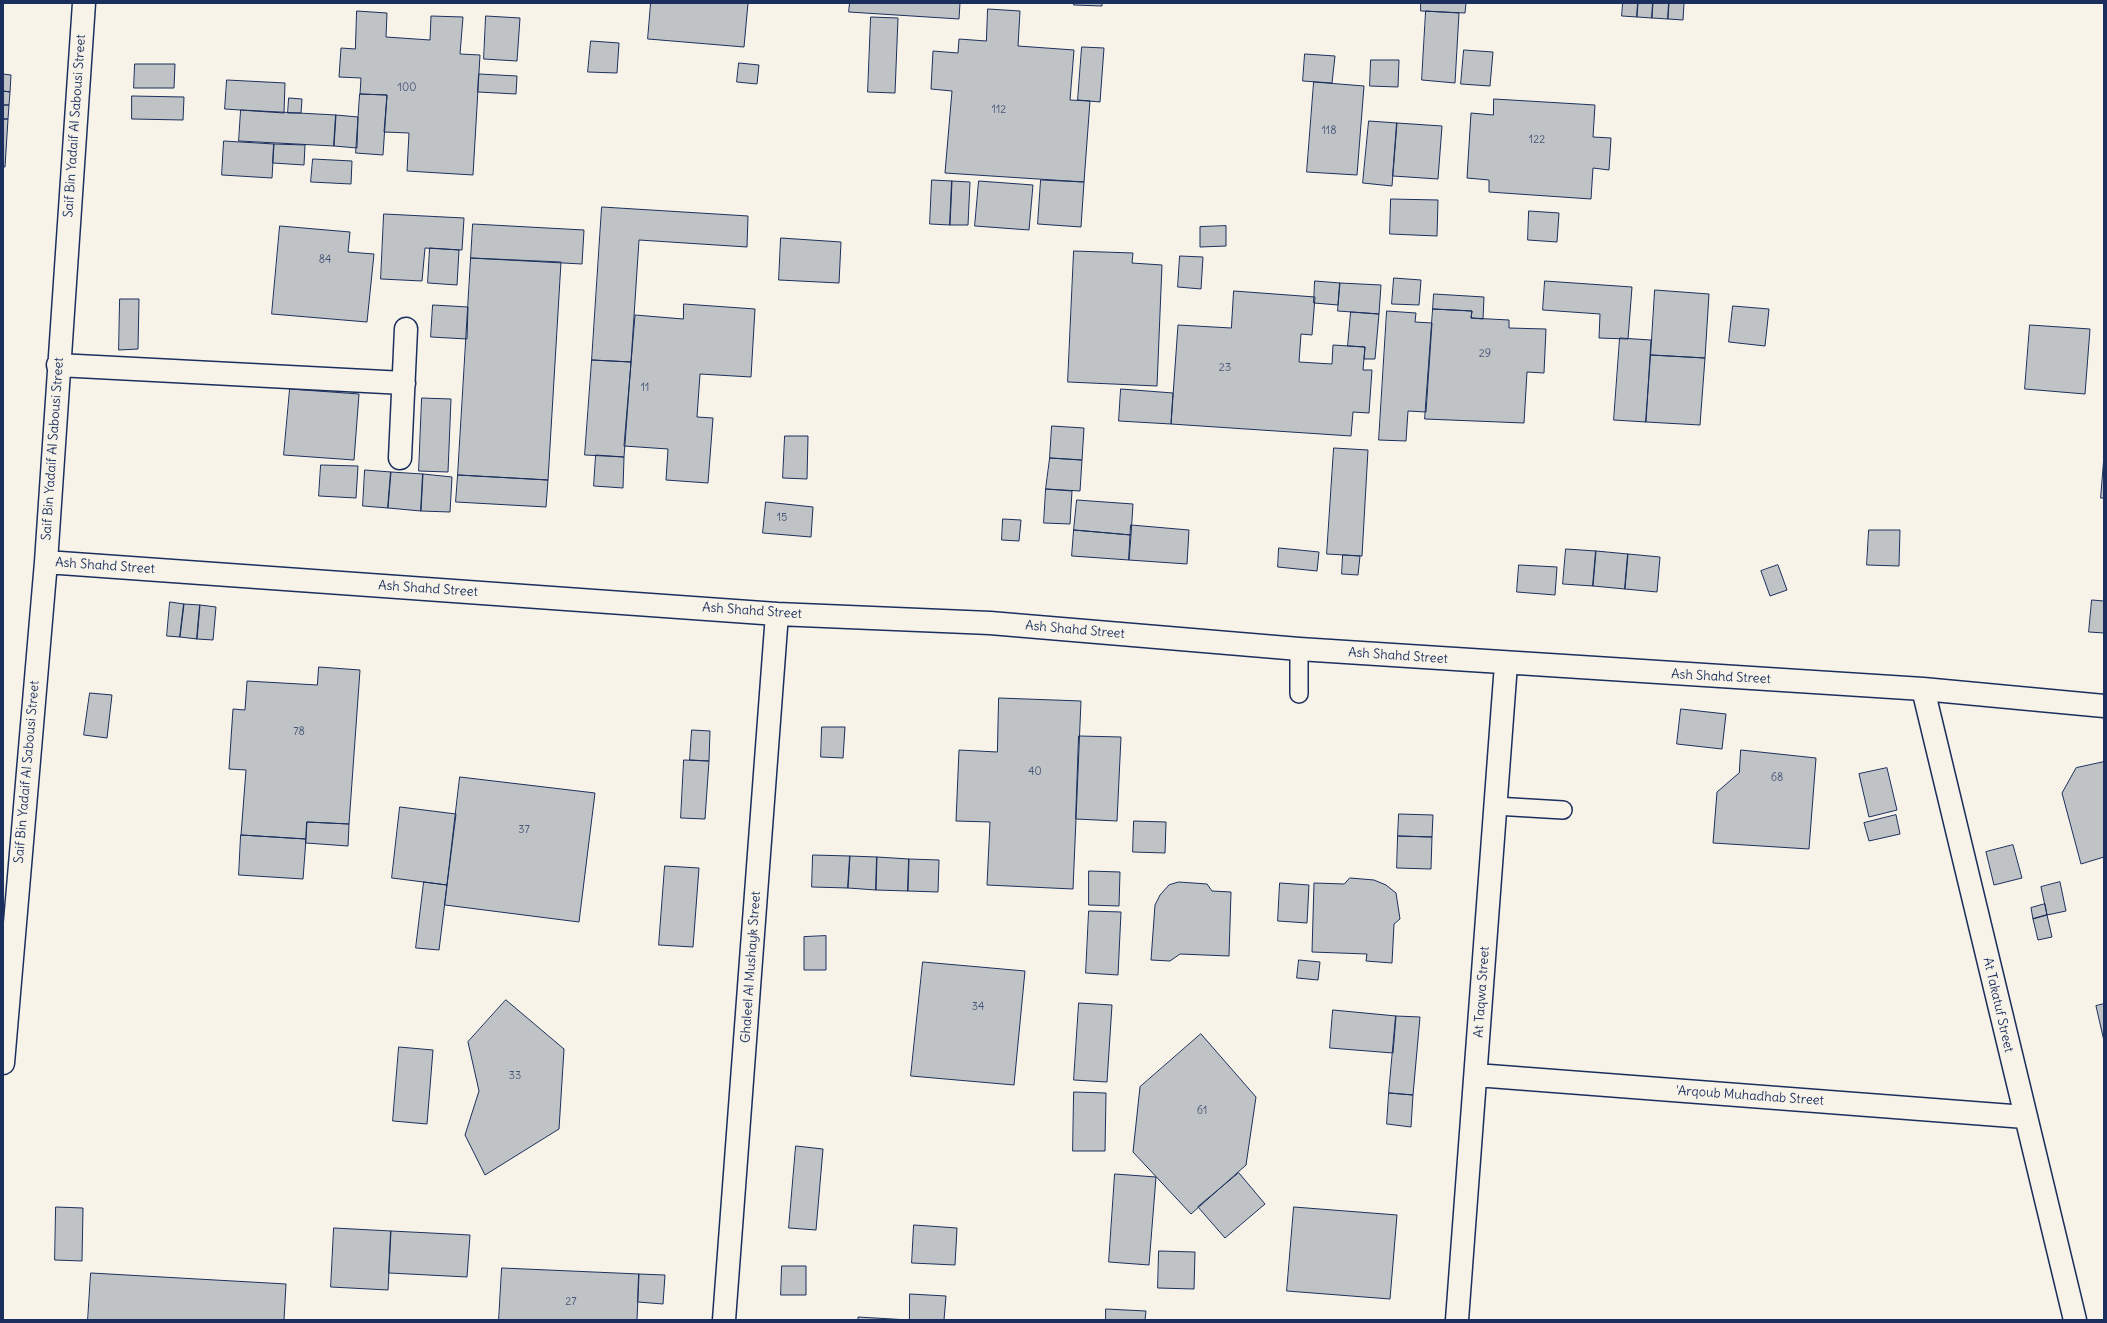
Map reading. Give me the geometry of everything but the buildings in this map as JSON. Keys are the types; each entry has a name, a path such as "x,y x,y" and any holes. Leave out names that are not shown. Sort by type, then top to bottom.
{"street":[{"name":"Saif Bin Yadaif Al Sabousi Street","path":"3,1063 11,870 46,562 58,365 84,3"},
{"path":"400,458 406,329"},
{"path":"58,365 404,383"},
{"name":"Ash Shahd Street","path":"46,562 777,614 990,623 1299,649 1506,664 1923,689 2104,706"},
{"name":"Ghaleel Al Mushayk Street","path":"724,1320 777,614"},
{"name":"At Taqwa Street","path":"1456,1320 1476,1075 1506,664"},
{"name":"At Takatuf Street","path":"1923,689 2075,1320"},
{"name":"'Arqoub Muhadhab Street","path":"1476,1075 2025,1117"}],"lane":[{"path":"1299,649 1299,694"},
{"path":"1495,806 1563,810"}]}
